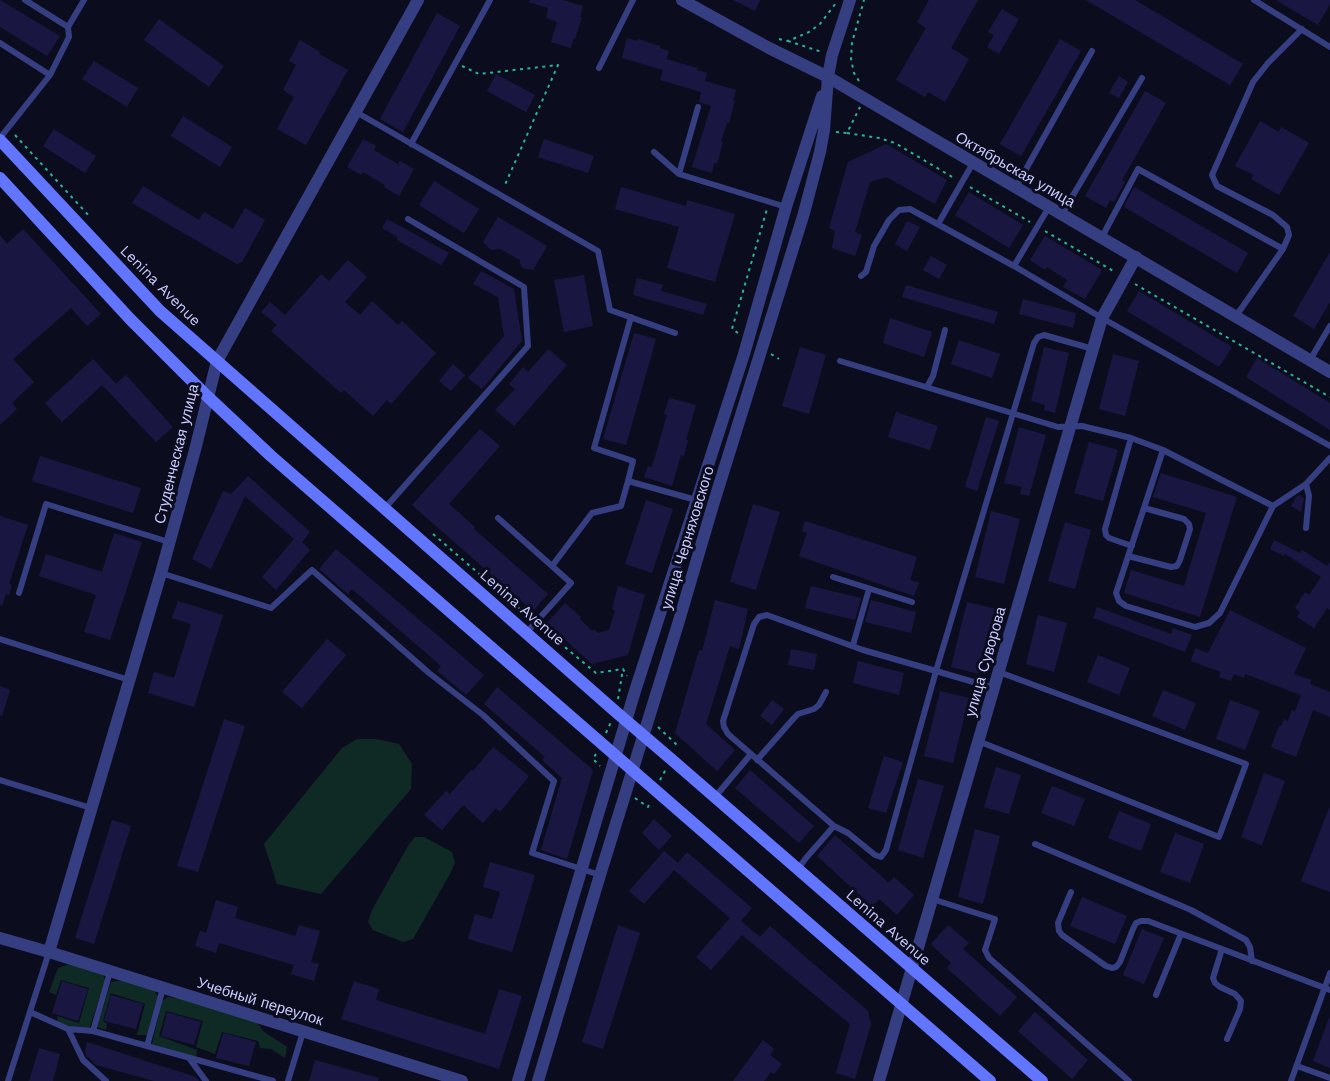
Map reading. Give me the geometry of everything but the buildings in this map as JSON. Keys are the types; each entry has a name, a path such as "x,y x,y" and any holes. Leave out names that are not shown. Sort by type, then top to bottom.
{"main road":[{"name":"Lenina Avenue","path":"0,139 160,311 626,721 1042,1081"},
{"path":"0,178 130,319 271,456 990,1081"}],"street":[{"name":"Студенческая улица","path":"49,952 170,542 217,361 418,0"},
{"name":"Октябрьская улица","path":"682,0 769,48 828,77 1330,372"},
{"name":"улица Черняховского","path":"538,1081 804,213 824,130 832,55 850,0"},
{"path":"518,1081 635,691 744,354 786,207 828,77"},
{"name":"улица Суворова","path":"879,1081 1102,318 1136,257"},
{"path":"0,938 49,952"},
{"name":"Учебный переулок","path":"49,952 455,1080"}],"lane":[{"path":"25,0 68,27"},
{"path":"0,139 50,75 69,37 68,27 84,0"},
{"path":"411,144 490,0"},
{"path":"599,68 633,0"},
{"path":"1254,0 1330,47"},
{"path":"1236,316 1283,249 1289,235 1287,227 1273,215 1217,186 1212,176 1253,82 1268,63 1302,29"},
{"path":"0,43 50,75"},
{"path":"1016,188 1092,51"},
{"path":"1062,214 1142,78"},
{"path":"679,174 698,107"},
{"path":"356,112 598,251 610,310 675,333"},
{"path":"654,152 679,174 786,207"},
{"path":"938,224 973,163"},
{"path":"1102,237 1138,168 1283,249"},
{"path":"1014,266 1050,207"},
{"path":"861,276 866,272 874,246 889,220 899,210 910,209 1330,446"},
{"path":"385,509 528,346 524,287 408,219"},
{"path":"552,566 592,513 621,506 633,462 594,448 631,317"},
{"path":"1310,360 1330,326"},
{"path":"927,387 933,376 945,330"},
{"path":"994,688 936,671 863,650 767,615 759,617 754,624 723,721 728,734 757,760 834,826 849,833 874,855 881,857 886,850 936,671 1034,343 1038,337 1044,335 1093,349"},
{"path":"840,361 1058,427 1082,426 1131,438 1163,450 1273,506"},
{"path":"1131,438 1105,529 1109,538 1132,546"},
{"path":"1163,450 1116,593 1119,601 1126,606 1195,627 1209,623 1220,613 1273,506 1306,484 1330,458"},
{"path":"628,481 696,500"},
{"path":"1306,484 1309,496 1306,528"},
{"path":"19,593 46,504 170,542"},
{"path":"1128,556 1171,567 1177,566 1180,560 1190,529 1189,524 1184,519 1144,508"},
{"path":"498,518 570,583 527,632"},
{"path":"161,573 272,608 312,570 429,673 483,715 554,781 532,853 600,874"},
{"path":"833,577 912,602"},
{"path":"854,645 869,589"},
{"path":"0,639 129,680"},
{"path":"978,741 1219,837 1246,764 999,672"},
{"path":"757,760 798,714 819,705 826,692"},
{"path":"715,797 751,754"},
{"path":"0,780 91,808"},
{"path":"798,869 834,826"},
{"path":"1035,844 1191,910 1246,940 1250,947 1252,960"},
{"path":"1071,892 1058,924 1059,930 1062,935 1106,966 1112,968 1120,962 1136,923 1148,921 1327,989"},
{"path":"932,899 995,919 985,950 989,958 1130,1081"},
{"path":"1156,995 1181,934"},
{"path":"1222,949 1213,978 1215,983 1235,994 1241,1001 1240,1009 1227,1039"},
{"name":"Студенческая улица","path":"8,1081 49,952"},
{"path":"93,1031 111,971"},
{"path":"1291,1081 1327,989 1330,973"},
{"path":"147,1046 164,988"},
{"path":"30,1012 68,1029 93,1031 273,1081"},
{"path":"68,1029 83,1060 106,1081"},
{"path":"288,1081 303,1031"},
{"path":"189,1058 206,1081"},
{"path":"1297,1066 1330,1078"}],"path":[{"path":"788,41 809,32 820,24 837,0"},
{"path":"847,133 870,89 859,82 851,60 852,43 864,0"},
{"path":"779,39 832,55"},
{"path":"455,63 478,74 558,65 500,195"},
{"path":"8,128 93,221"},
{"path":"824,130 879,138 895,143 1330,397"},
{"path":"429,530 596,673 623,669 635,691"},
{"path":"648,807 678,746 649,717"}],"green space":[{"path":"357,739 376,739 399,744 412,764 411,789 321,894 277,884 264,844 342,748"},
{"path":"415,837 424,837 452,852 455,862 413,939 403,942 373,930 368,922 372,910"},
{"path":"70,964 103,973 105,980 89,1030 58,1022 57,1016 79,1023 89,988 61,980 56,995 49,992 58,968"},
{"path":"125,980 154,990 159,998 149,1035 137,1035 145,1004 111,993 103,1021 107,1024 106,1030 97,1027 111,982"},
{"path":"168,997 198,1001 256,1020 263,1031 287,1047 285,1058 271,1049 260,1048 258,1041 222,1032 215,1054 196,1047 203,1021 166,1011 159,1036 197,1050 196,1057 152,1044 162,1001"}]}
